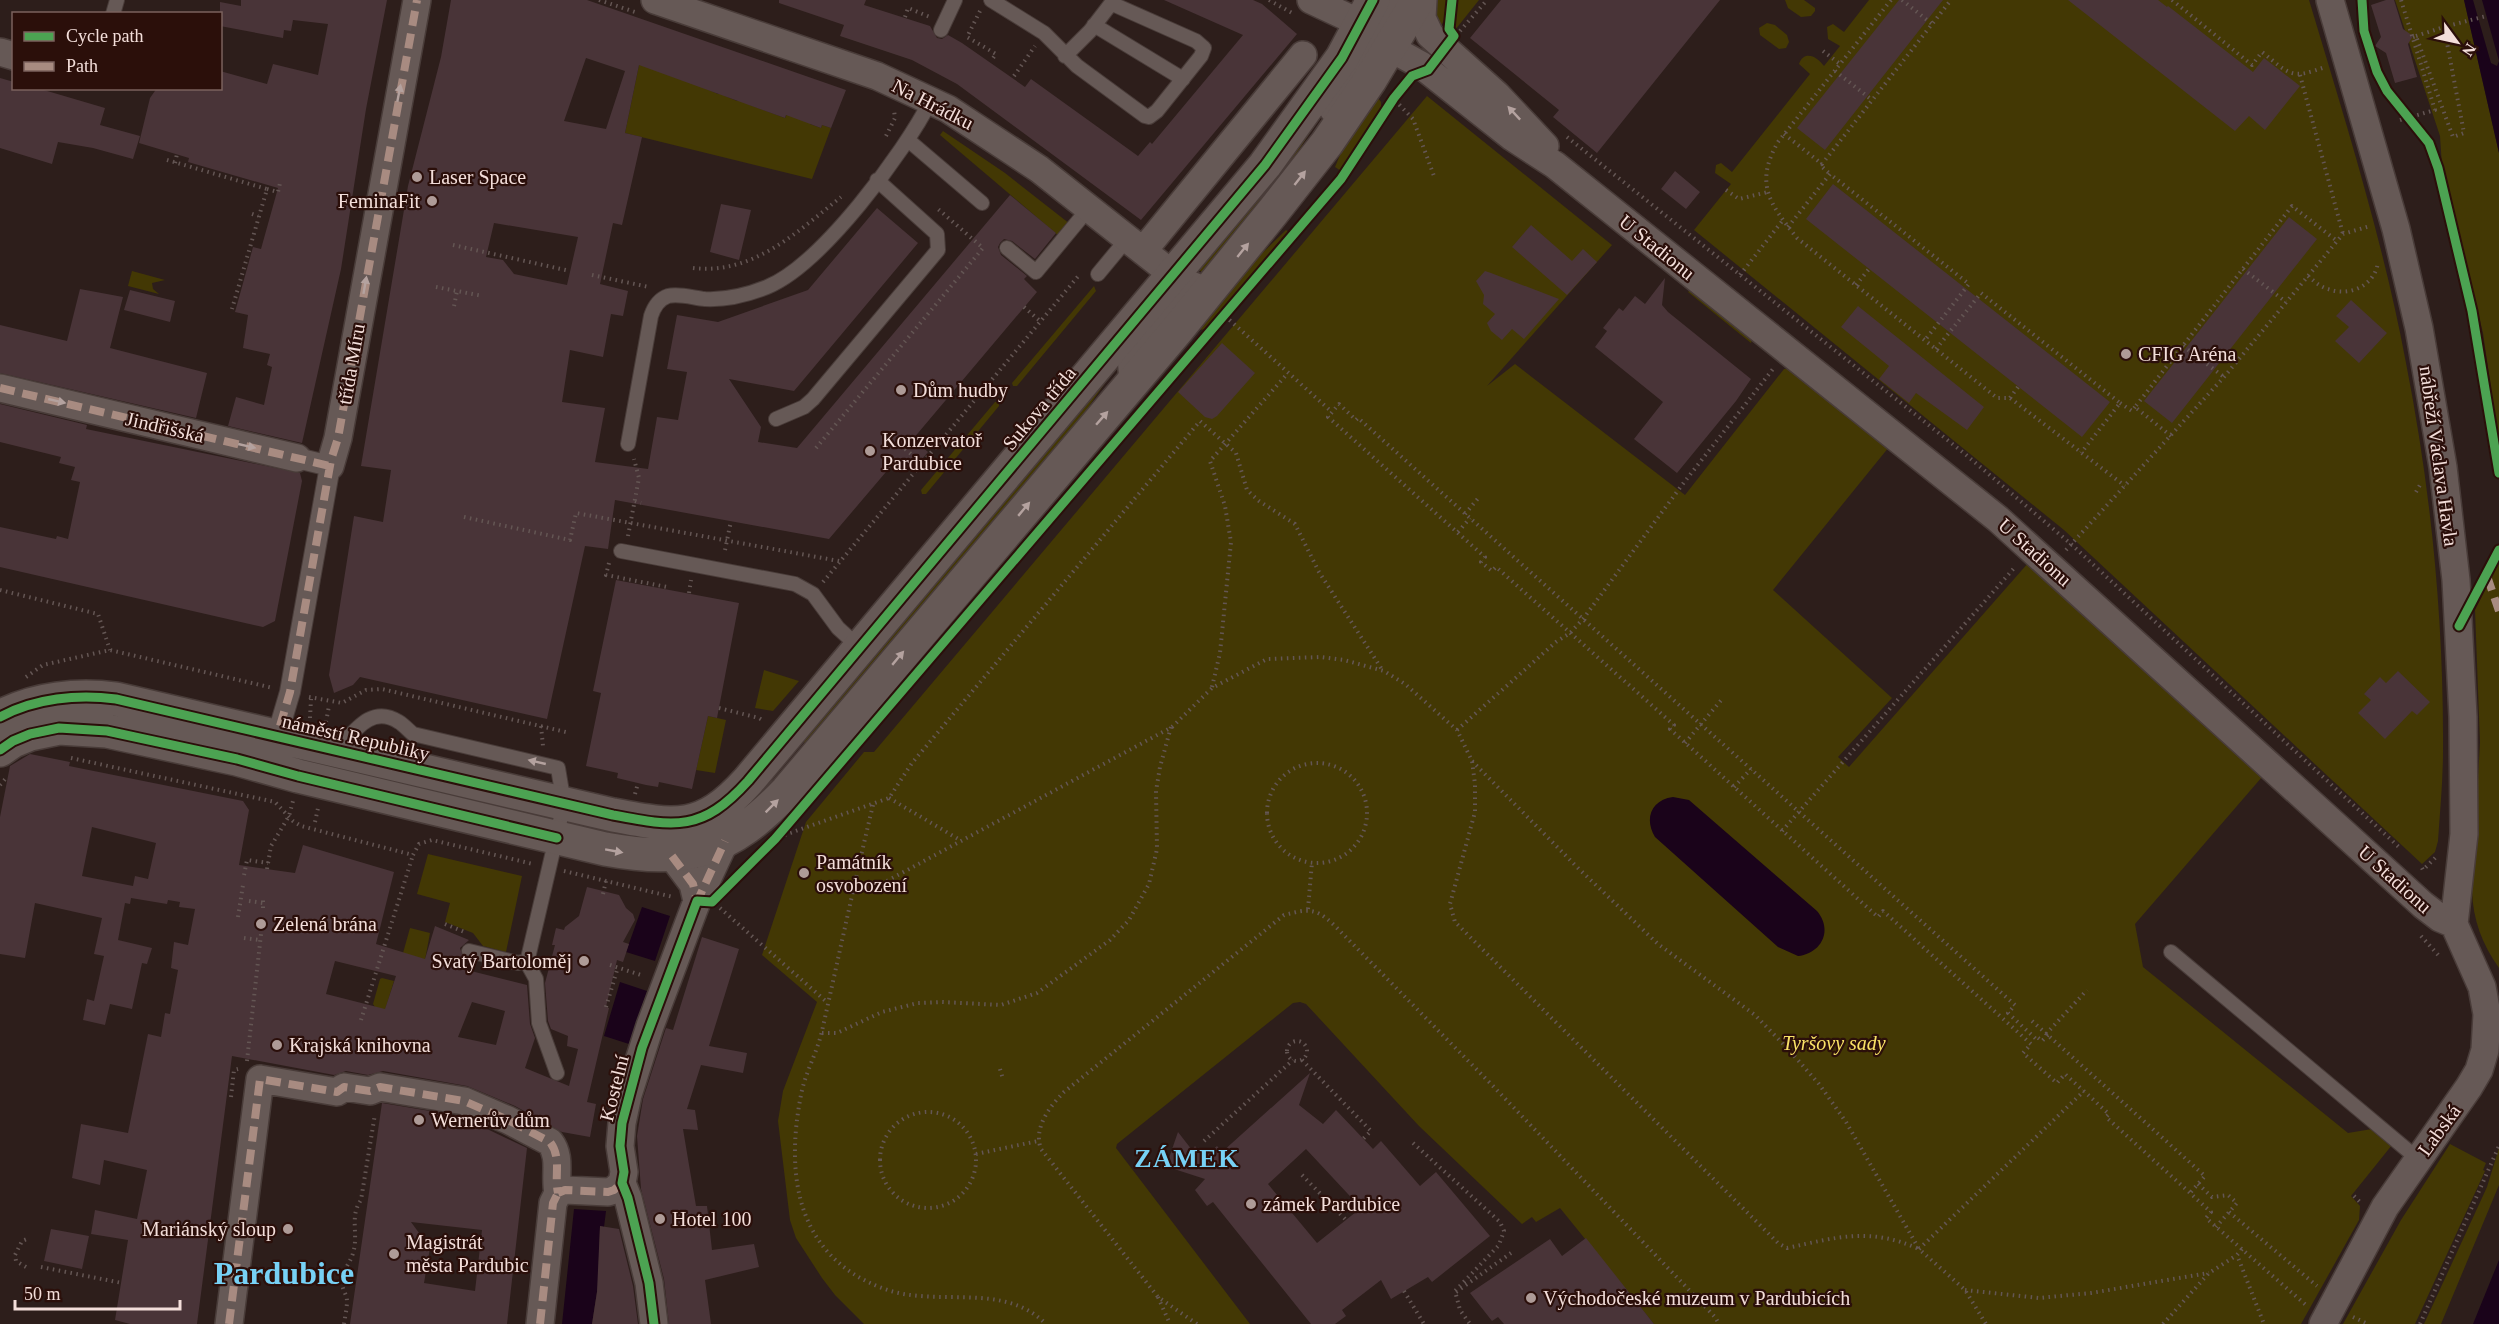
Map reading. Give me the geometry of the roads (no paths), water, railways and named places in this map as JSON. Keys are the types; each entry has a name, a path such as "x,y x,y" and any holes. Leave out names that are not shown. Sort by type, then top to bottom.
{"street":[{"name":"třída Míru","path":"278,731 290,692 417,0"},
{"path":"1311,0 1384,22"},
{"name":"Sukova třída","path":"715,829 728,801 860,648 1265,165 1342,58 1384,22 1418,0"},
{"name":"U Stadionu","path":"1423,0 1423,24 1430,35 1449,38 1497,95 1559,162 1599,200"},
{"name":"nábřeží Václava Havla","path":"2330,0 2396,229 2420,328 2443,466 2456,580 2463,717 2464,834 2454,924"},
{"name":"Na Hrádku","path":"649,8 877,76 926,109 1006,145 1174,276 1194,287 1206,289 1223,297"},
{"name":"Sukova třída","path":"715,829 762,816 787,791 1133,382 1223,297 1327,142 1384,22"},
{"name":"U Stadionu","path":"1384,22 1420,34 1449,38"},
{"name":"U Stadionu","path":"1384,22 1428,70 1512,137 1556,165 1998,519 2423,905 2440,918 2454,924"},
{"path":"1135,245 1303,56"},
{"path":"1133,382 1131,356 1181,295 1182,285 1174,276"},
{"name":"Jindřišská","path":"0,388 330,466"},
{"name":"náměstí Republiky","path":"0,717 20,708 44,702 75,697 101,697 278,731 335,752 564,804 661,823 685,823 715,829"},
{"path":"4,763 13,741 30,734 74,727 107,731 237,759 553,853 619,852 672,856 704,850 715,829"},
{"path":"237,759 265,747 278,731"},
{"name":"Kostelní","path":"654,1324 649,1283 628,1198 622,1183 624,1172 620,1140 628,1095 650,1026 705,901 715,829"},
{"path":"672,856 705,901"},
{"name":"Labská","path":"2334,1318 2367,1237 2479,1070 2485,1050 2487,1014 2482,987 2454,924"},
{"path":"229,1324 260,1079 337,1092 344,1087 370,1091 380,1086 464,1101 545,1138 557,1153 558,1192 553,1203 540,1324"},
{"path":"558,1192 565,1190 608,1192 622,1183"}],"lane":[{"path":"943,26 955,0"},
{"path":"991,0 1044,33 1065,56 1145,116 1153,114 1203,53 1202,45 1196,41 1115,5 1106,8 1094,25 1065,56"},
{"path":"1094,25 1183,79"},
{"path":"628,444 651,316 657,303 676,296 707,299 737,297 780,281 807,261 877,180 908,140 926,109"},
{"path":"908,140 982,203"},
{"path":"776,419 804,407 813,399 938,250 937,234 877,180"},
{"path":"1007,248 1036,272 1089,208"},
{"path":"1091,271 1135,245"},
{"path":"621,551 795,584 813,594 838,628 860,648"},
{"path":"335,752 368,718 375,715 399,722 414,734 555,766 560,771 564,804 530,953 526,961 518,963 469,951"},
{"path":"2171,952 2418,1159"},
{"path":"526,961 536,979 539,1023 557,1073"}],"place":[{"name":"Laser Space","path":"417,177"},
{"name":"FeminaFit","path":"432,201"},
{"name":"CFIG Aréna","path":"2126,354"},
{"name":"Dům hudby","path":"901,390"},
{"name":"Konzervatoř Pardubice","path":"870,451"},
{"name":"Památník osvobození","path":"804,873"},
{"name":"Zelená brána","path":"261,924"},
{"name":"Svatý Bartoloměj","path":"584,961"},
{"name":"Krajská knihovna","path":"277,1045"},
{"name":"Wernerův dům","path":"419,1120"},
{"name":"zámek Pardubice","path":"1251,1204"},
{"name":"Hotel 100","path":"660,1219"},
{"name":"Mariánský sloup","path":"288,1229"},
{"name":"Magistrát města Pardubic","path":"394,1254"},
{"name":"Východočeské muzeum v Pardubicích","path":"1531,1298"}],"district":[{"name":"ZÁMEK","path":"1187,1158"},
{"name":"Pardubice","path":"284,1273"}],"park label":[{"name":"Tyršovy sady","path":"1834,1043"}]}
